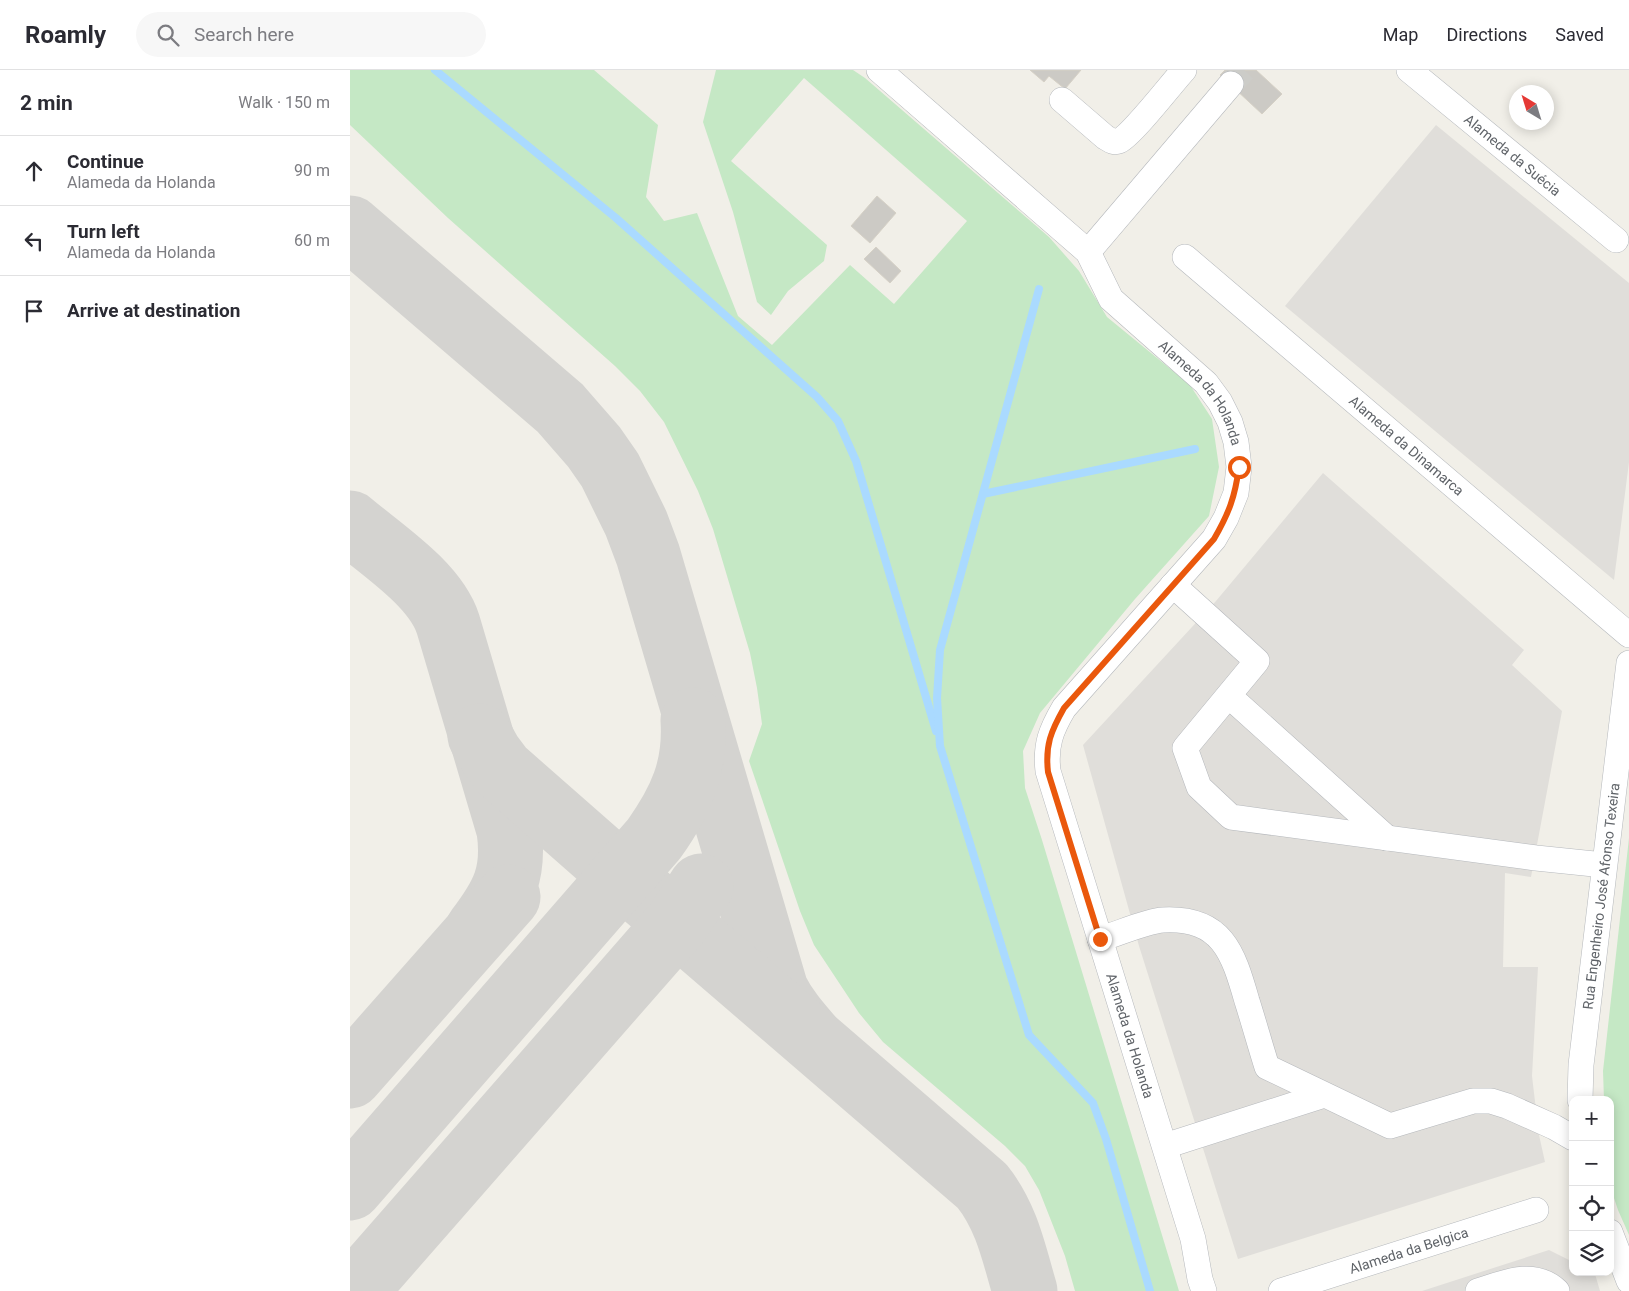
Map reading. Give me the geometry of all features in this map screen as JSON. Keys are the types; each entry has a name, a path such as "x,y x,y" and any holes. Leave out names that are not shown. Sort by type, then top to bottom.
{"street":[{"name":"Alameda da Holanda","path":"879,70 1088,252 1111,299 1206,383 1220,402 1230,422 1236,442 1239,467 1236,493 1226,518 1214,539 1064,708 1048,740 1046,757 1048,772 1193,1239 1204,1291"},
{"path":"1062,100 1105,137 1117,142 1129,134 1184,70"},
{"name":"Alameda da Suécia","path":"1409,70 1616,240"},
{"path":"1088,252 1230,84"},
{"name":"Alameda da Dinamarca","path":"1185,256 1456,490 1629,635"},
{"path":"1173,585 1257,661 1185,748 1199,787 1231,817 1604,865"},
{"name":"Rua Engenheiro José Afonso Texeira","path":"1580,1096 1581,1065 1629,663"},
{"path":"1229,696 1387,838"},
{"path":"1100,939 1161,920 1189,921 1207,928 1222,939 1232,954 1238,970 1266,1068 1280,1109"},
{"path":"1266,1068 1390,1126 1474,1101 1491,1102 1507,1106 1569,1136"},
{"path":"1164,1146 1324,1095"},
{"name":"Alameda da Belgica","path":"1281,1291 1323,1284 1536,1210"},
{"path":"1614,1242 1629,1281"},
{"path":"1478,1291 1525,1278 1541,1281 1557,1291"}],"shaded area":[{"path":"1436,125 1629,283 1629,462 1614,580 1285,306"},
{"path":"1323,473 1524,650 1512,665 1562,711 1531,877 1505,873 1503,967 1538,967 1532,1076 1539,1135 1545,1162 1238,1259 1139,946 1083,745 1216,601"},
{"path":"1549,1250 1569,1260 1569,1276 1596,1276 1600,1291 1422,1291"}],"green space":[{"path":"350,70 594,70 658,125 646,197 664,221 697,213 738,316 772,345 850,265 894,304 967,221 804,78 731,161 827,245 824,261 788,291 771,315 757,302 733,212 703,122 716,70 853,70 865,78 1049,237 1079,271 1107,317 1190,385 1212,419 1219,467 1209,516 1135,599 1040,713 1023,751 1025,788 1179,1291 1075,1291 1065,1256 1039,1190 1025,1166 1005,1146 883,1042 859,1013 814,945 800,911 749,761 762,724 750,653 713,529 698,491 664,422 640,391 615,366 448,218 350,125"},
{"path":"1629,838 1629,1235 1614,1198 1614,1096 1604,1096 1603,1071"}],"building":[{"path":"1030,70 1081,70 1065,89 1049,76 1044,82"},
{"path":"1225,70 1256,70 1282,94 1262,114 1220,75"},
{"path":"877,196 896,213 870,243 851,226"},
{"path":"876,247 901,271 890,283 864,259"}],"waterway":[{"path":"435,70 616,218 817,397 838,421 856,461 936,731"},
{"path":"1039,289 940,650 937,698 940,746 1029,1035 1093,1103 1106,1139 1150,1291"},
{"path":"983,494 1195,449"}],"taxiway":[{"path":"350,228 560,408 594,447 610,470 636,523 648,555 776,990 787,1009 810,1037"},
{"path":"350,523 392,556 420,582 432,595 448,624 509,830 510,859 506,883 495,905 478,929"},
{"path":"350,1188 654,839 672,811 685,783 692,754 693,720"},
{"path":"480,736 502,770 982,1186 991,1198 1004,1223 1025,1291"},
{"path":"355,1291 677,923 701,886"},
{"path":"350,1076 508,897"}],"tunnel":[{"path":"1231,84 1244,70"}],"route":[{"path":"1100,939 1048,772 1046,757 1048,740 1064,708 1214,539 1226,518 1236,493 1239,467"}]}
